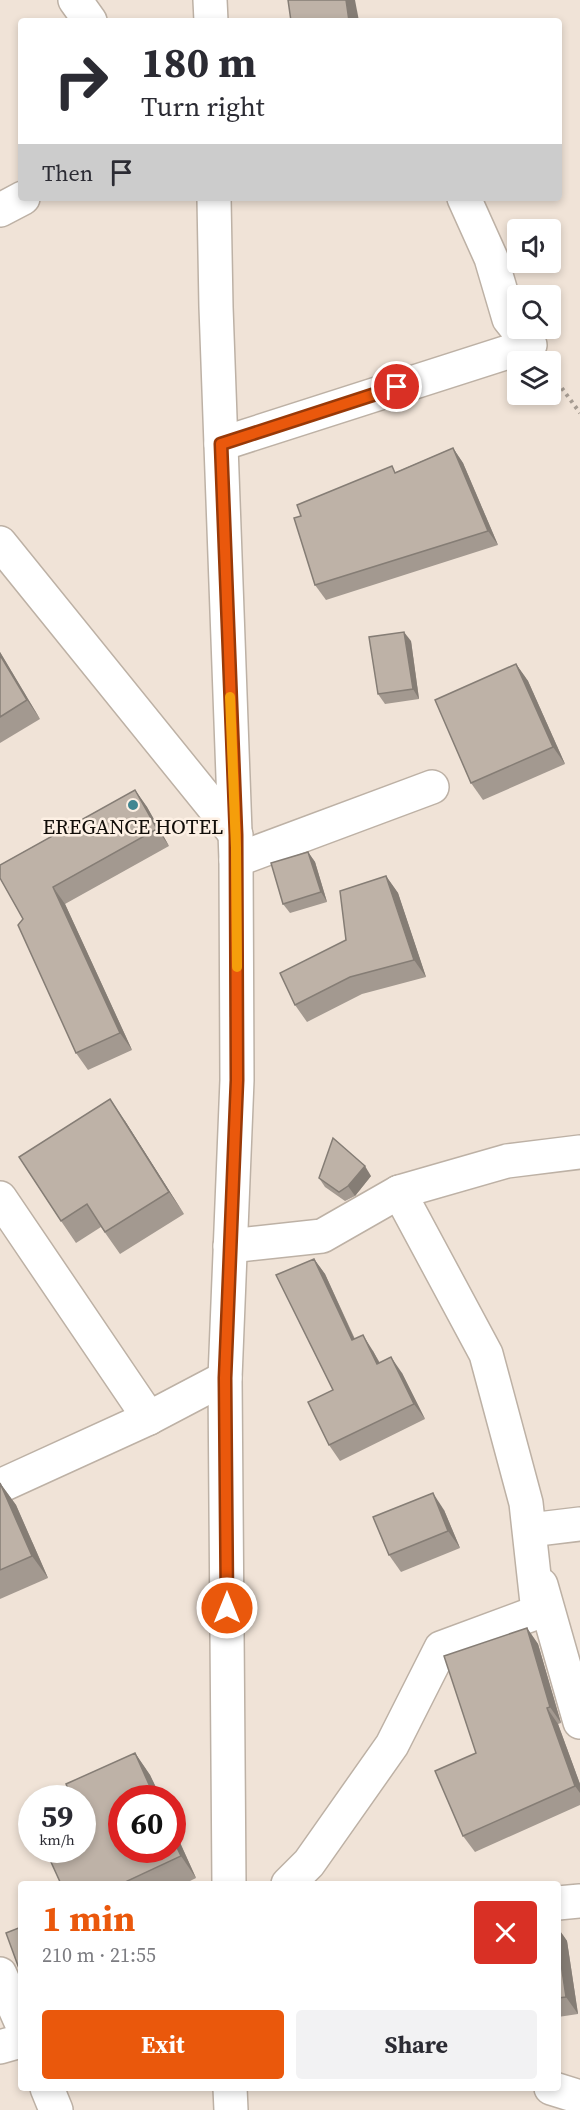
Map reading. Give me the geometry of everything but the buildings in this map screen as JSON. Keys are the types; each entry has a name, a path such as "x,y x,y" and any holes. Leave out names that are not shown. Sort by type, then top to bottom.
{"street":[{"path":"75,0 88,18"},
{"path":"210,0 211,18"},
{"path":"0,210 18,201"},
{"path":"220,201 221,444 236,848 237,1080 225,1378 229,1881"},
{"path":"221,444 530,345 509,319 491,258 465,201"},
{"path":"0,543 236,848"},
{"path":"236,848 432,787"},
{"path":"230,1246 322,1236 399,1192 507,1161 580,1152"},
{"path":"291,1881 309,1863 392,1745 441,1648 538,1611 526,1503 486,1354 399,1192"},
{"path":"0,1198 149,1418"},
{"path":"0,1486 149,1418 225,1378"},
{"path":"531,1543 580,1524"},
{"path":"531,1543 580,1722"},
{"path":"561,1903 580,1901"},
{"path":"0,1974 18,2015"},
{"path":"0,2047 18,2042"},
{"path":"48,2091 56,2110"},
{"path":"230,2091 231,2110"},
{"path":"561,2091 580,2097"}],"path":[{"path":"561,388 580,413"}],"slow traffic":[{"path":"230,697 236,848 237,967"}],"place":[{"name":"EREGANCE HOTEL","path":"133,805"}],"route":[{"path":"227,1608 225,1378 237,1080 236,835 221,444 397,387"}]}
